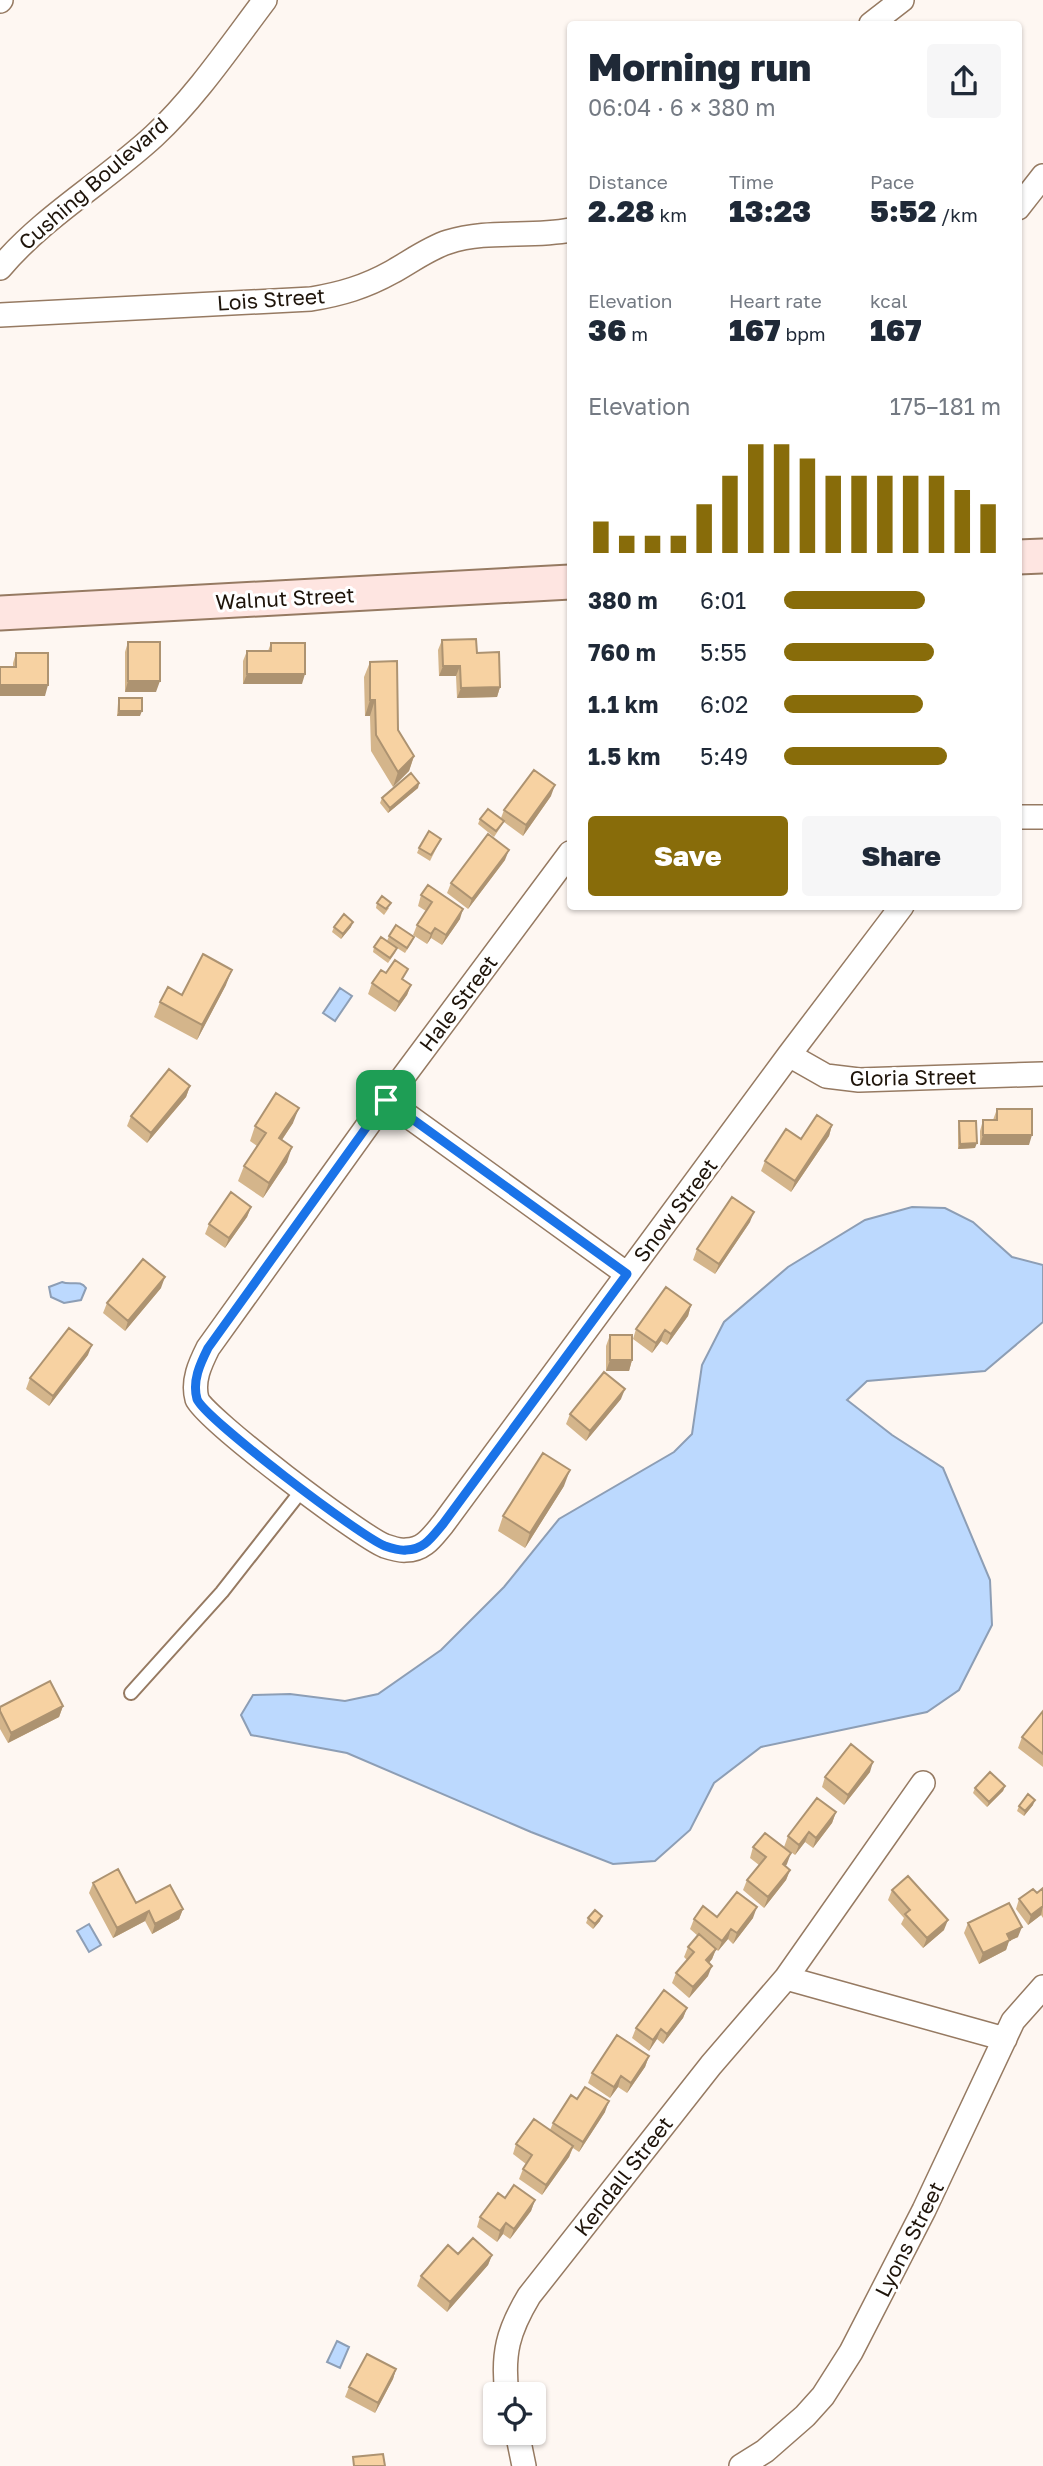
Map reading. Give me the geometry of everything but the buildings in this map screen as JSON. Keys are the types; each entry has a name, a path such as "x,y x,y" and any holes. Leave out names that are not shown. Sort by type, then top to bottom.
{"main road":[{"path":"1022,557 1043,556"},
{"name":"Walnut Street","path":"0,613 567,582"}],"street":[{"name":"Cushing Boulevard","path":"0,268 33,231 118,168 157,133 209,73 265,0"},
{"path":"875,21 902,0"},
{"path":"1022,203 1043,176"},
{"name":"Lois Street","path":"0,315 311,299 342,294 367,285 448,242 482,235 567,231"},
{"path":"1022,817 1043,817"},
{"name":"Hale Street","path":"302,1490 211,1417 198,1401 195,1385 199,1366 208,1348 386,1100 567,857"},
{"name":"Snow Street","path":"302,1490 385,1546 405,1551 423,1547 443,1524 899,910"},
{"name":"Gloria Street","path":"789,1055 827,1076 859,1080 1043,1074"},
{"path":"386,1100 627,1274"},
{"name":"Kendall Street","path":"505,2382 506,2345 515,2319 529,2296 710,2065 786,1978 923,1783"},
{"path":"786,1978 1005,2039"},
{"name":"Lyons Street","path":"741,2466 765,2451 805,2416 823,2396 851,2352 925,2210 1013,2021 1043,1987"},
{"path":"520,2445 524,2466"}],"lane":[{"path":"131,1693 222,1592 302,1490"}],"water":[{"path":"340,988 352,996 335,1021 323,1013"},
{"path":"912,1207 945,1208 973,1222 1012,1257 1043,1265 1043,1322 985,1371 867,1381 847,1400 892,1435 943,1468 990,1580 992,1625 959,1690 927,1712 761,1747 714,1783 690,1830 655,1861 613,1864 347,1753 251,1735 241,1715 253,1695 290,1694 345,1701 378,1694 441,1650 504,1587 559,1519 674,1452 692,1434 702,1365 724,1322 788,1267 865,1220"},
{"path":"62,1282 84,1285 86,1288 81,1300 64,1303 51,1297 49,1287"},
{"path":"89,1924 101,1945 89,1952 77,1931"},
{"path":"337,2341 349,2347 340,2368 327,2362"}],"route":[{"path":"386,1100 627,1274 443,1524 423,1547 405,1551 385,1546 361,1532 302,1490 211,1417 198,1401 195,1385 199,1366 208,1348 386,1100"}]}
